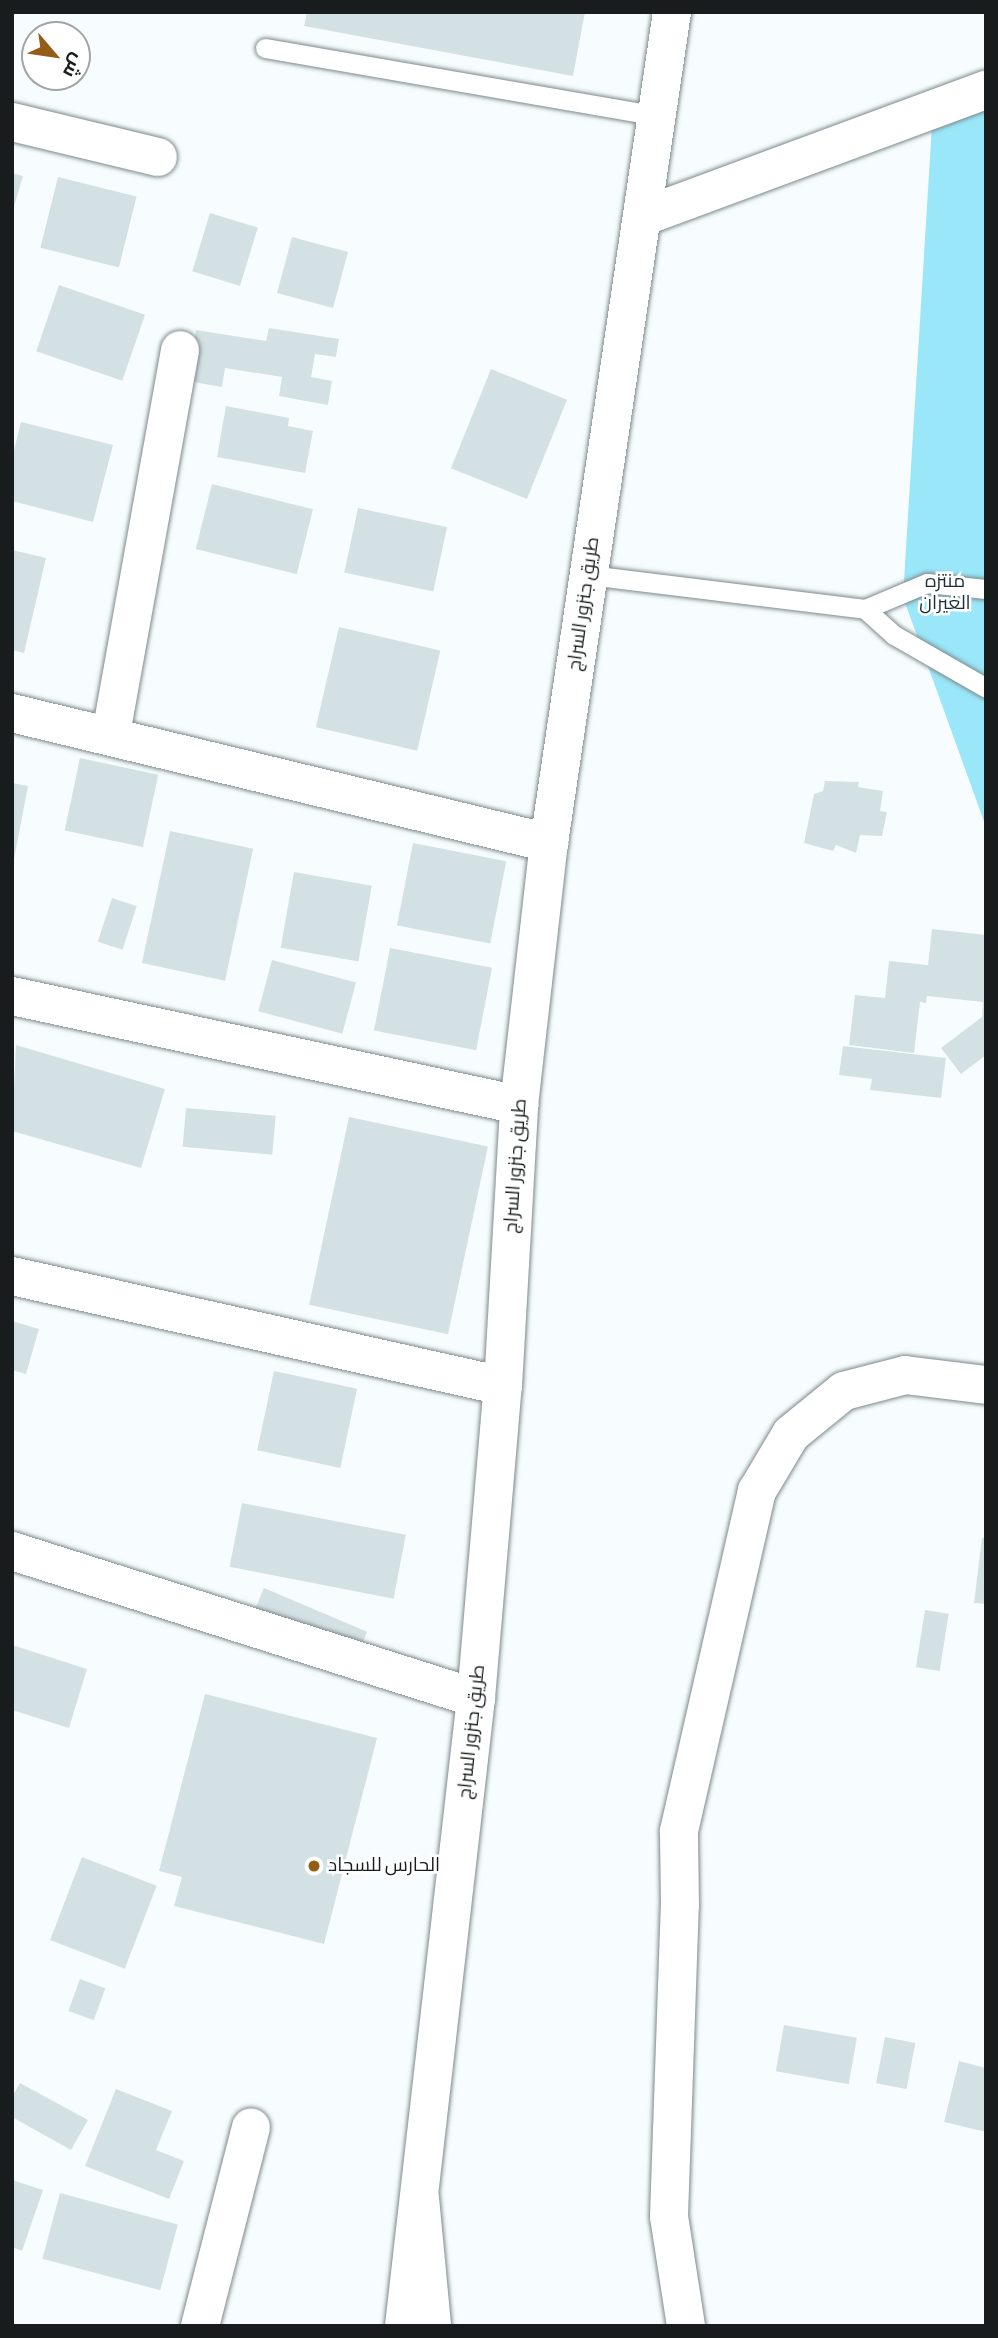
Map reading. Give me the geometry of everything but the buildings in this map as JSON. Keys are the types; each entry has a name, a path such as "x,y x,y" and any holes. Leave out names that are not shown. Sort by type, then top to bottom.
{"street":[{"name":"طريق جنزور السراج","path":"404,2326 476,1698 503,1386 519,1105 549,843 672,12"},
{"path":"642,217 986,90"},
{"path":"12,121 158,157"},
{"path":"111,734 180,351"},
{"path":"12,713 111,734 549,843"},
{"path":"12,996 519,1105"},
{"path":"12,1276 503,1386"},
{"path":"686,2326 669,2216 680,1906 679,1831 757,1492 791,1434 844,1391 905,1375 986,1385"},
{"path":"12,1551 476,1698"},
{"path":"200,2326 251,2127"},
{"path":"420,2198 432,2326"}],"lane":[{"path":"264,48 657,116"},
{"path":"589,575 865,609 927,583 986,589"},
{"path":"865,609 894,635 986,688"}],"green space":[{"name":"منتزه الغيران","path":"986,89 986,827 903,597 933,109"}],"place":[{"name":"الحارس للسجاد","path":"314,1866"}]}
